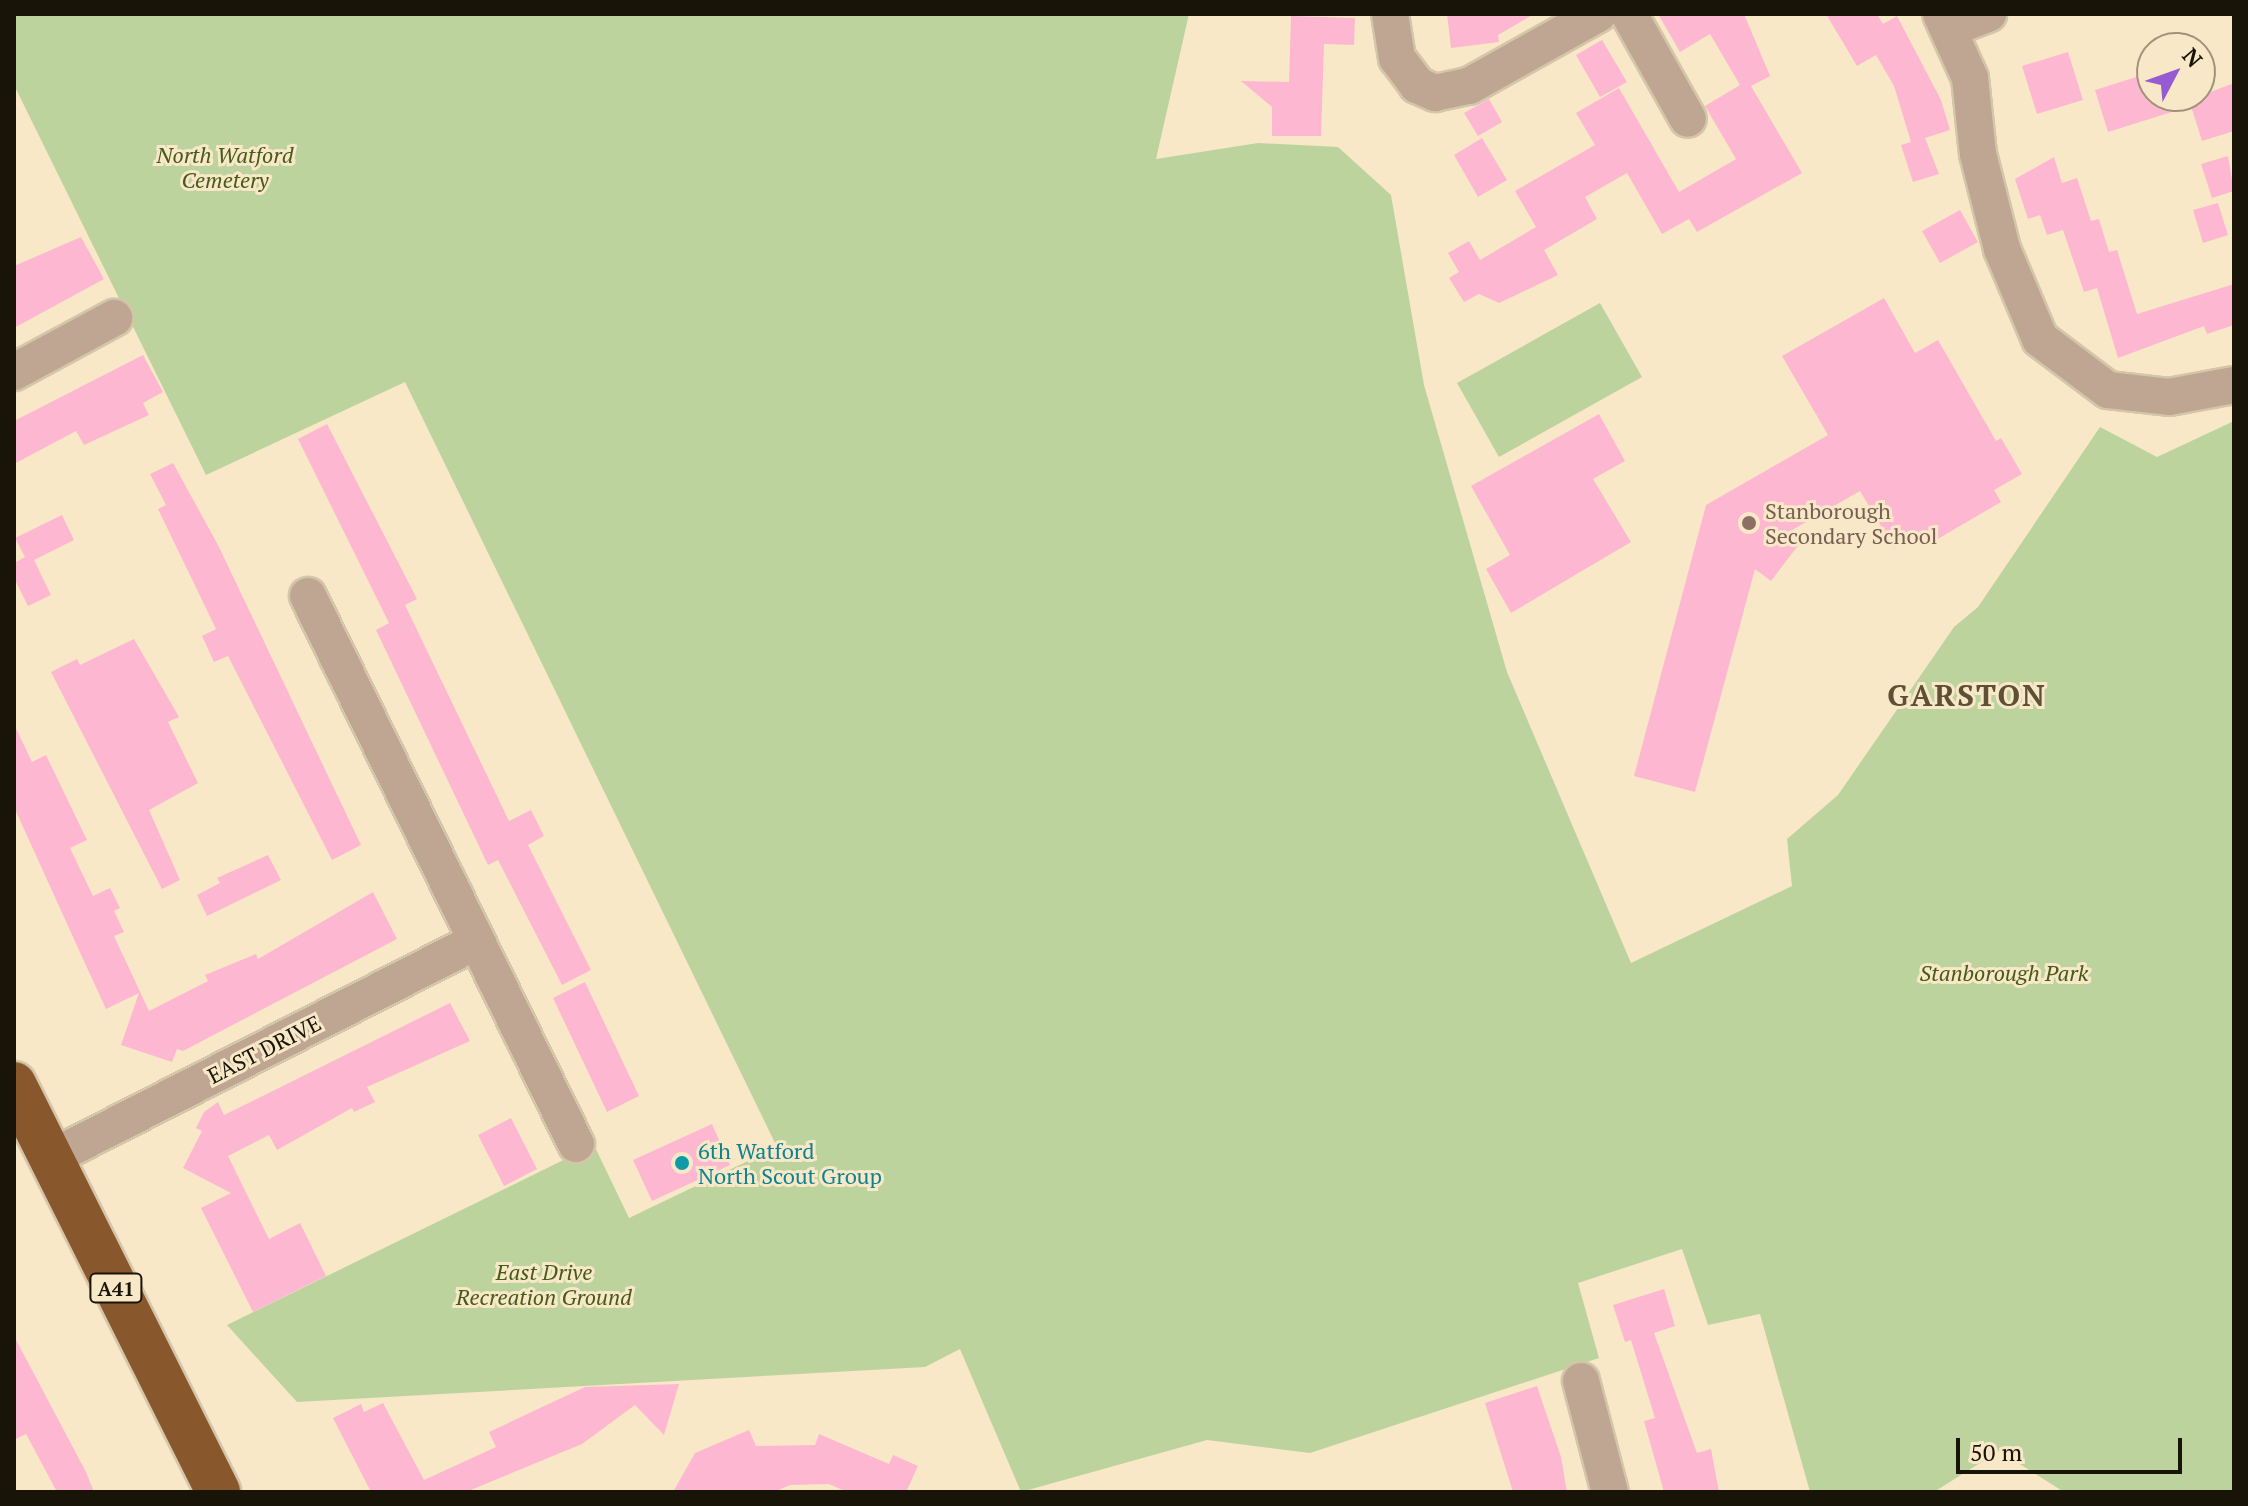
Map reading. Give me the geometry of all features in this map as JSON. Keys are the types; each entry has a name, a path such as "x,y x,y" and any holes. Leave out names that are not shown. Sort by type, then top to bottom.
{"highway":[{"name":"A41","path":"14,1084 218,1492"}],"street":[{"path":"1390,14 1397,58 1417,85 1435,93 1469,86 1598,14"},
{"path":"1629,14 1688,119"},
{"path":"1988,14 1946,21 1970,78 1978,154 2002,249 2040,339 2108,390 2169,397 2234,385"},
{"path":"14,372 114,318"},
{"path":"308,596 576,1144"},
{"name":"EAST DRIVE","path":"51,1158 477,941"},
{"path":"1581,1381 1610,1492"}],"green space":[{"path":"14,14 1189,14 1156,159 1258,143 1338,147 1391,195 1424,385 1507,672 1631,963 1792,886 1787,839 1838,795 1954,627 1978,607 2100,427 2157,457 2234,421 2234,1492 2064,1492 1999,1451 1934,1492 1810,1492 1760,1314 1708,1325 1682,1249 1578,1283 1599,1358 1310,1453 1207,1440 1021,1492 960,1349 925,1367 297,1402 227,1325 594,1145 629,1218 777,1147 405,382 206,475 14,85"},
{"path":"1600,303 1642,377 1499,457 1457,383"}],"building":[{"path":"1447,14 1534,14 1498,35 1499,42 1451,48"},
{"path":"1658,14 1744,14 1770,76 1751,86 1802,173 1697,232 1689,219 1662,234 1627,173 1585,197 1597,219 1544,250 1558,275 1499,303 1479,294 1464,302 1449,278 1459,272 1448,253 1469,241 1480,260 1536,227 1515,191 1595,145 1576,113 1619,88 1679,192 1736,159 1705,106 1740,85 1710,34 1680,52"},
{"path":"1826,14 1877,14 1883,24 1897,16 1941,100 1950,130 1925,138 1939,174 1913,182 1901,145 1911,142 1894,86 1876,55 1857,66"},
{"path":"1291,16 1355,18 1354,45 1324,44 1321,136 1272,136 1272,107 1241,81 1289,82"},
{"path":"1602,40 1627,82 1600,97 1576,55"},
{"path":"2068,52 2083,100 2037,114 2022,66"},
{"path":"2136,77 2136,112 2172,112 2108,132 2095,90"},
{"path":"2234,83 2234,131 2202,141 2193,112 2216,112 2216,90"},
{"path":"1489,99 1502,122 1478,136 1464,113"},
{"path":"1482,138 1507,180 1478,197 1454,155"},
{"path":"2228,156 2234,191 2212,198 2201,164"},
{"path":"2054,157 2062,183 2077,178 2091,221 2099,219 2109,252 2117,250 2137,314 2234,284 2234,325 2207,334 2204,326 2118,358 2097,288 2084,292 2063,230 2047,235 2040,215 2028,219 2015,179"},
{"path":"2218,203 2228,235 2203,243 2193,210"},
{"path":"1960,210 1978,242 1940,263 1922,231"},
{"path":"81,237 104,279 14,328 14,266"},
{"path":"1884,298 1915,353 1938,340 1996,441 2001,438 2022,474 1994,490 2001,502 1929,544 1922,532 1894,548 1860,491 1787,533 1800,543 1771,581 1755,569 1695,792 1634,776 1706,505 1828,435 1782,356"},
{"path":"143,355 163,392 143,403 149,415 84,445 76,431 14,464 14,421"},
{"path":"1599,414 1625,461 1593,479 1631,542 1511,613 1486,569 1510,555 1471,486"},
{"path":"327,424 417,599 405,605 509,821 531,810 544,836 528,845 591,970 562,985 498,860 488,865 376,630 389,623 298,439"},
{"path":"173,463 218,545 361,845 332,860 228,656 214,662 202,636 216,629 158,509 166,505 150,474"},
{"path":"62,515 74,540 34,560 51,595 28,606 14,578 14,563 25,557 15,538"},
{"path":"134,639 179,717 168,722 198,783 149,810 180,880 162,889 51,672 77,659 80,665"},
{"path":"14,724 32,762 46,755 87,840 70,848 93,896 110,888 120,908 114,911 124,932 114,936 149,1011 208,981 205,975 256,954 258,959 373,892 397,939 183,1051 177,1049 172,1062 121,1045 139,993 106,1009 14,807"},
{"path":"268,855 281,880 207,916 197,895 220,883 217,878"},
{"path":"585,982 639,1096 607,1112 553,998"},
{"path":"450,1003 470,1041 367,1087 375,1102 354,1112 352,1108 277,1150 269,1135 228,1156 269,1239 300,1223 326,1276 253,1312 201,1208 231,1193 183,1168 202,1131 196,1128 204,1112 218,1102 224,1115"},
{"path":"511,1118 537,1169 504,1186 478,1135"},
{"name":"6th Watford North Scout Group","path":"712,1124 730,1165 652,1201 633,1160"},
{"path":"1664,1289 1675,1326 1654,1333 1697,1453 1711,1449 1719,1492 1664,1492 1644,1421 1655,1418 1631,1340 1625,1342 1613,1305"},
{"path":"14,1336 94,1492 57,1492 26,1434 14,1440"},
{"path":"679,1384 664,1435 635,1405 582,1444 466,1492 371,1492 333,1418 361,1404 364,1412 383,1403 424,1480 496,1447 489,1432 585,1387"},
{"path":"1537,1386 1561,1457 1567,1492 1513,1492 1485,1403"},
{"path":"749,1430 756,1446 815,1445 819,1434 889,1464 893,1455 918,1466 906,1492 847,1492 829,1484 790,1485 774,1492 673,1492 695,1453"}],"place":[{"name":"Stanborough Secondary School","path":"1749,523"},
{"name":"6th Watford North Scout Group","path":"682,1163"}],"district":[{"name":"GARSTON","path":"1967,695"}],"park label":[{"name":"North Watford Cemetery","path":"225,166"},
{"name":"Stanborough Park","path":"2004,973"},
{"name":"East Drive Recreation Ground","path":"544,1284"}]}
